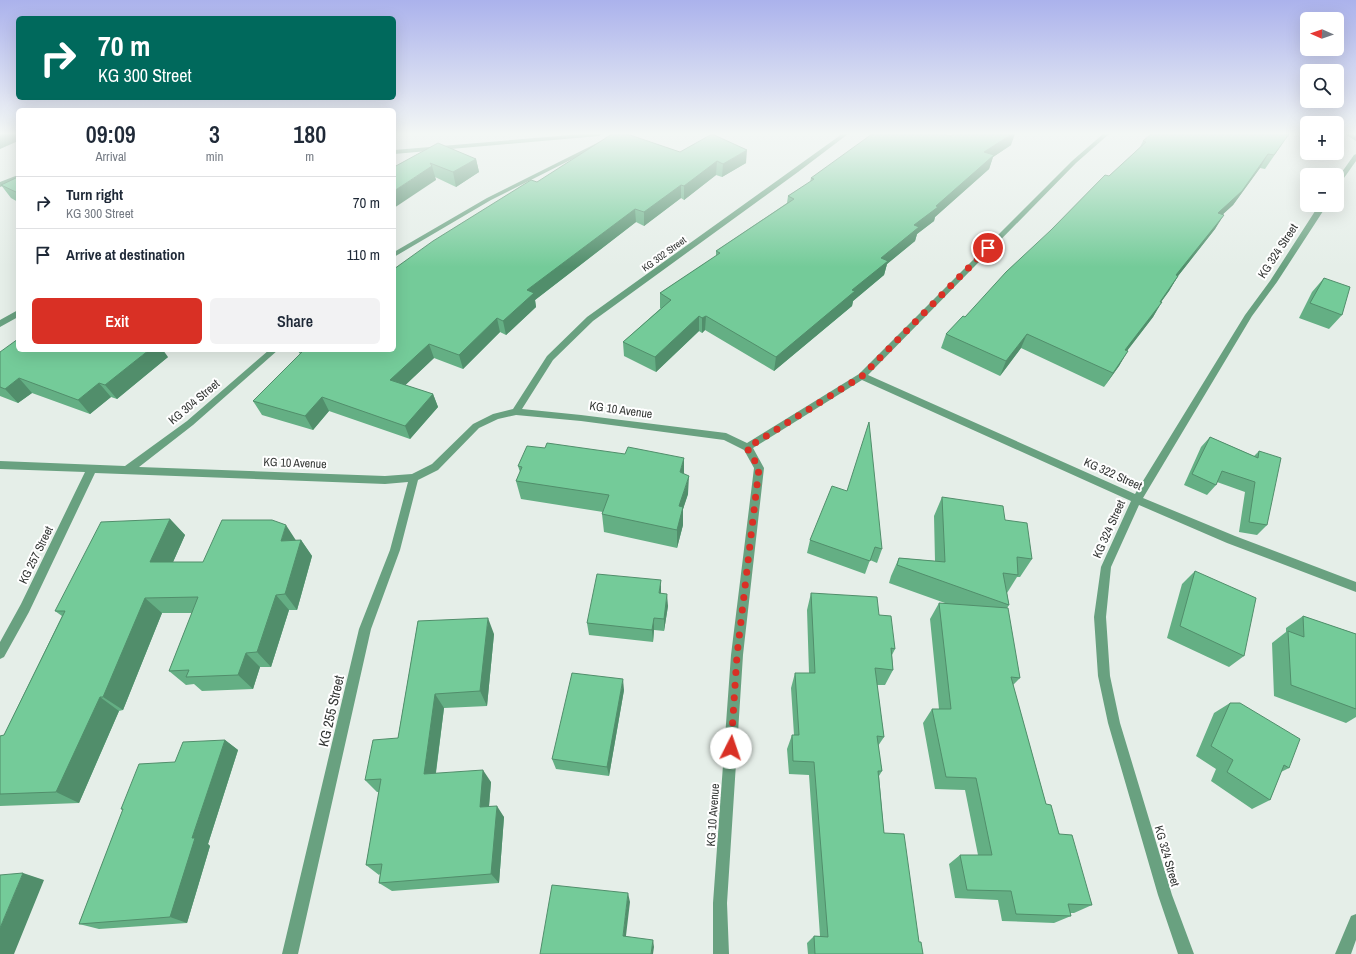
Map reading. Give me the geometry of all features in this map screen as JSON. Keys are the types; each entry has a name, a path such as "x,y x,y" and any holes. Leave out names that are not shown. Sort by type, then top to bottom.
{"street":[{"path":"0,185 15,179"},
{"path":"396,254 489,199 530,179"},
{"name":"KG 302 Street","path":"516,412 550,358 590,319 786,179"},
{"path":"747,448 862,376 1057,179"},
{"name":"KG 324 Street","path":"1186,954 1165,895 1114,723 1104,676 1100,617 1106,567 1137,499 1249,315 1273,282 1318,212"},
{"path":"0,324 16,314"},
{"name":"KG 304 Street","path":"127,470 190,423 272,352"},
{"name":"KG 322 Street","path":"862,376 1137,499 1296,566 1356,587"},
{"name":"KG 10 Avenue","path":"0,465 385,480 414,478 435,467 476,426 496,416 516,412 581,418 726,437 747,448 759,468 737,663 720,903 721,954"},
{"name":"KG 257 Street","path":"0,653 25,608 92,468"},
{"name":"KG 255 Street","path":"290,954 365,629 395,550 414,478"},
{"path":"1343,954 1356,921"}],"building":[{"path":"16,179 16,192 1,185"},
{"path":"396,179 413,179 396,190"},
{"path":"542,179 694,179 684,186 681,185 644,212 635,209 527,290 534,293 503,321 497,318 459,355 429,344 390,380 433,394 405,426 322,397 305,416 253,401 302,352 396,352 396,268 433,241 531,180 537,182"},
{"path":"813,179 967,179 936,206 938,207 914,225 919,227 881,258 888,261 852,290 855,291 776,357 706,316 702,318 699,316 655,357 623,342 671,300 660,293 720,253 716,251 794,199 788,196 814,179"},
{"path":"1102,179 1251,179 1242,191 1218,213 1224,215 1176,275 1178,276 1160,302 1162,302 1125,350 1128,351 1113,373 1027,334 1006,361 946,334 963,316 965,317 1006,272 1051,230"},
{"path":"1324,278 1350,287 1342,315 1310,303"},
{"path":"16,340 16,352 146,352 105,385 99,383 78,400 19,378 5,389 0,387 0,352"},
{"path":"869,422 882,549 875,547 870,561 810,540 832,486 847,491"},
{"path":"1210,437 1258,458 1259,451 1281,458 1267,525 1249,522 1255,482 1222,471 1216,485 1192,474"},
{"path":"547,443 625,454 628,447 684,458 680,472 689,476 679,506 683,507 677,530 602,514 609,495 516,481 522,467 518,466 527,446 545,448"},
{"path":"942,497 1003,506 1005,520 1027,523 1032,559 1017,557 1018,575 1003,573 1009,605 897,565 899,558 945,562"},
{"path":"170,519 150,562 203,562 222,520 272,520 286,525 281,541 301,540 285,594 276,595 257,652 246,653 238,675 186,677 189,670 169,671 198,597 145,598 103,697 100,697 56,792 0,794 0,736 4,735 65,611 55,611 101,522"},
{"path":"1195,571 1256,598 1244,656 1180,626"},
{"path":"597,574 661,580 659,593 667,594 664,619 654,618 652,630 587,623"},
{"path":"811,593 877,597 879,615 891,616 895,649 891,648 893,670 875,668 884,737 877,736 882,771 878,771 884,833 904,834 919,942 921,942 923,954 815,954 814,936 828,937 814,762 793,761 792,735 799,735 795,673 815,673"},
{"path":"939,603 1008,608 1020,678 1011,677 1046,804 1051,805 1059,834 1072,835 1092,905 1068,904 1071,916 1016,914 1011,891 967,890 960,855 992,855 976,778 946,777 932,709 951,709"},
{"path":"1303,616 1356,634 1356,709 1291,685 1288,631 1304,637"},
{"path":"488,618 480,691 435,694 424,774 483,770 480,807 497,806 491,874 379,883 382,864 366,865 381,779 365,780 373,740 398,738 418,621"},
{"path":"572,673 623,679 607,767 552,759"},
{"path":"1230,703 1240,703 1300,739 1289,768 1284,765 1270,800 1227,772 1233,760 1211,746"},
{"path":"225,740 192,838 195,838 170,917 79,924 139,764 175,762 183,742"},
{"path":"23,873 0,928 0,875"},
{"path":"552,885 628,893 623,936 653,940 651,954 540,954"}],"route":[{"path":"731,748 737,655 759,468 747,448 862,376 988,248"}]}
